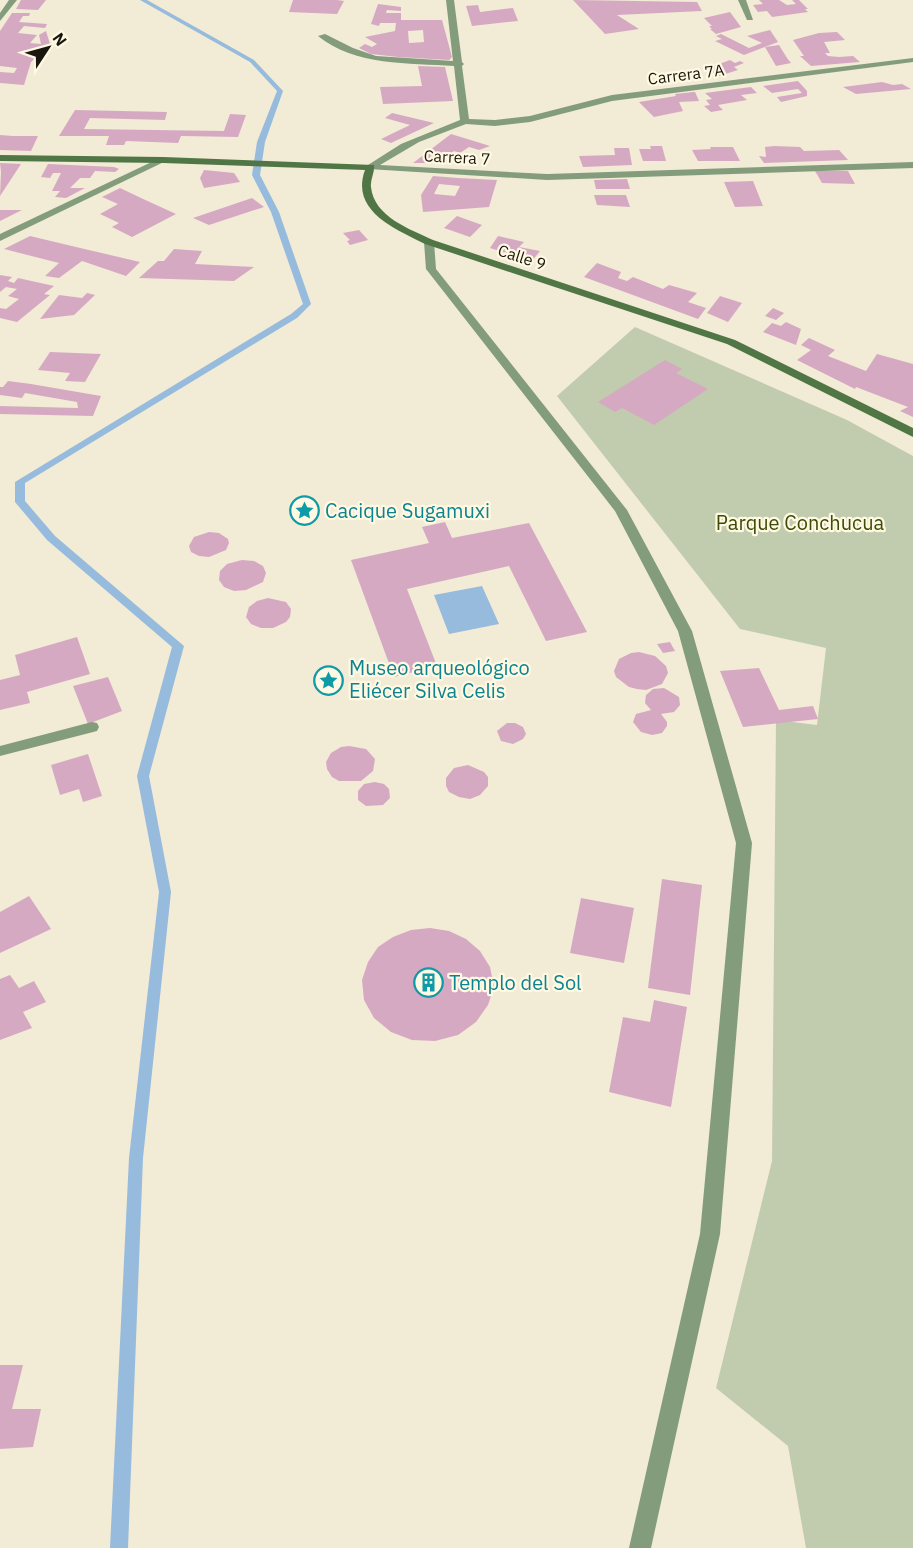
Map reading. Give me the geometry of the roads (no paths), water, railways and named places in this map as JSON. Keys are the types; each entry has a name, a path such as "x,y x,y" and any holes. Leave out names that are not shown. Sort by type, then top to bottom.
{"street":[{"path":"0,19 13,0"},
{"path":"371,167 388,153 425,135 465,121 460,64 450,0"},
{"path":"742,0 750,18"},
{"path":"322,36 350,50 375,58 460,64"},
{"name":"Carrera 7A","path":"465,121 495,123 530,119 612,98 913,60"},
{"name":"Carrera 7","path":"0,158 163,159 548,177 913,165"},
{"path":"0,238 163,159"},
{"name":"Calle 9","path":"371,167 366,186 371,202 388,221 429,242 731,342 913,433"},
{"path":"429,242 431,269 621,510 685,631 744,843 710,1234 640,1548"},
{"path":"0,751 92,728"}],"water":[{"path":"482,586 499,624 449,634 434,595"}],"waterway":[{"path":"119,1548 136,1158 165,892 143,776 178,646 51,538 20,502 20,482 294,316 307,304 275,212 256,175 261,142 280,91 252,61 143,0"}],"place":[{"name":"Cacique Sugamuxi","path":"304,511"},
{"name":"Museo arqueológico Eliécer Silva Celis","path":"328,680"},
{"name":"Templo del Sol","path":"428,983"}],"park label":[{"name":"Parque Conchucua","path":"800,523"}]}
